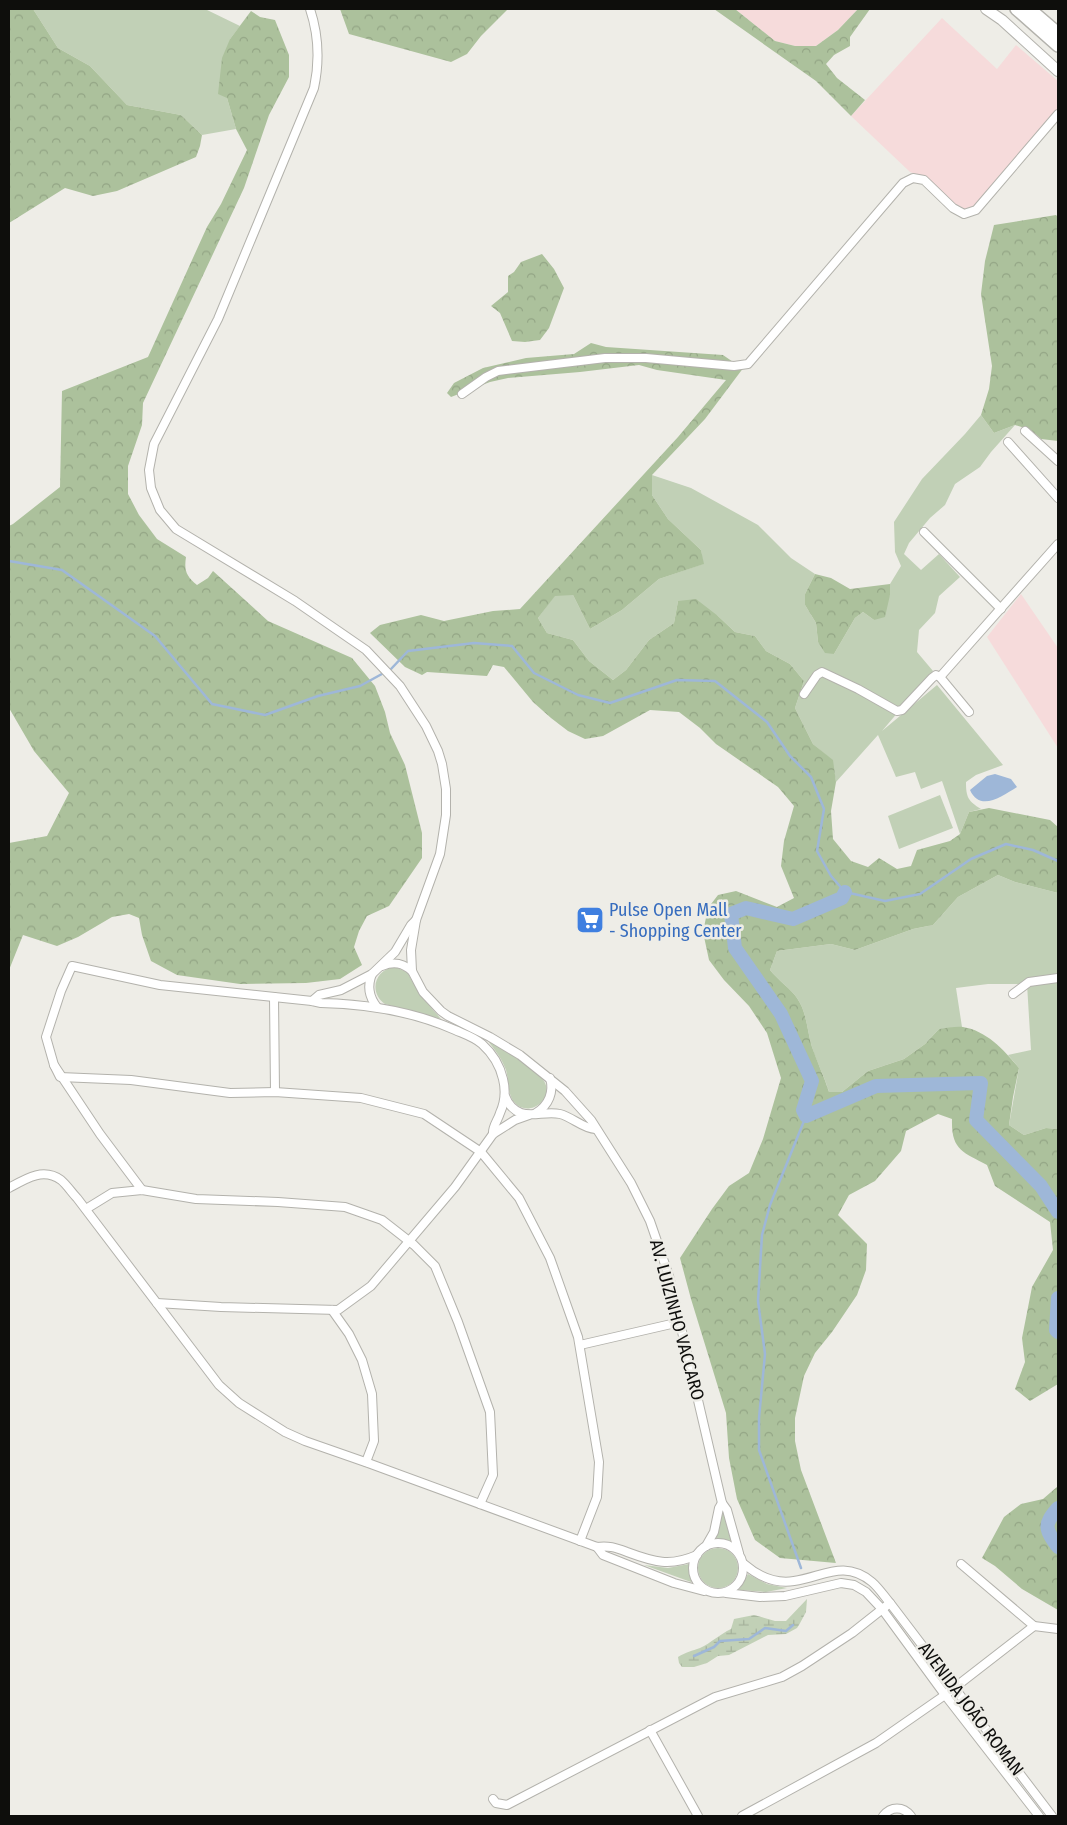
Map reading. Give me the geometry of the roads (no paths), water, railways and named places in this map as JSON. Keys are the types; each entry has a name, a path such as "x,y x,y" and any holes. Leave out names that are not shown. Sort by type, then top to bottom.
{"highway":[{"path":"1016,9 1058,46"},
{"path":"1030,9 1058,33"}],"main road":[{"path":"986,9 1002,20 1058,71"},
{"path":"993,9 1002,20"}],"street":[{"path":"310,9 316,28 318,44 318,70 314,88 218,320 154,444 149,461 149,479 153,496 160,510 176,529 295,601 366,650 389,674 415,707 432,738 440,757 446,790 446,816 443,841 436,866 416,920 411,950 412,971"},
{"path":"462,394 486,377 498,372 605,358 646,358 734,366 748,364 903,183 913,178 924,180 954,208 964,214 976,210 1058,114"},
{"path":"1025,431 1058,461"},
{"path":"1008,442 1058,498"},
{"path":"924,532 1000,609"},
{"path":"804,694 816,675 822,672 858,689 896,711 902,710 932,678 936,675 940,676 1058,544"},
{"path":"940,676 969,712"},
{"path":"312,1001 319,995 341,990 372,974 395,952 416,920"},
{"path":"380,967 390,963 399,963 412,971"},
{"path":"142,1190 100,1134 60,1077 54,1065 46,1037 61,991 72,966 160,985 312,1001 321,1004 377,1007 432,1021 474,1038 487,1050 497,1064 503,1080 505,1096 513,1108 521,1113 560,1114 576,1120 589,1129 596,1129"},
{"name":"AV. LUIZINHO VACCARO","path":"412,971 424,992 441,1011 506,1045 550,1078 591,1120 620,1164 650,1221 663,1257 722,1503 727,1510 739,1553"},
{"path":"372,974 369,990 377,1007"},
{"path":"1012,994 1029,982 1058,978"},
{"path":"274,997 275,1092"},
{"path":"60,1077 131,1080 230,1093 275,1092 361,1098 424,1114 481,1152 519,1198 528,1215 550,1258 578,1337 599,1462 597,1497 580,1541"},
{"path":"157,1303 221,1307 338,1310 372,1286 455,1187 493,1134 515,1120 533,1114 544,1107 550,1099 552,1088 550,1078"},
{"path":"493,1134 505,1096"},
{"path":"9,1188 30,1176 46,1174 61,1180 86,1209 220,1385 239,1403 285,1432 304,1441 597,1547 607,1545 659,1562 681,1561 697,1555 706,1546 714,1532 719,1508 722,1503"},
{"path":"86,1209 112,1193 142,1190 196,1199 345,1207 382,1220 410,1241 435,1266 458,1322 490,1412 493,1475 480,1504"},
{"path":"332,1310 349,1334 358,1351 372,1394 374,1442 366,1462"},
{"path":"580,1345 680,1322"},
{"path":"706,1546 724,1543 735,1548 744,1564 743,1576 740,1582 726,1593"},
{"path":"597,1547 603,1555 674,1583 720,1594 772,1597 797,1594 834,1584 854,1585 860,1574 834,1570 796,1581 782,1582 761,1576 744,1564"},
{"path":"697,1555 693,1572 698,1584 708,1591"},
{"path":"961,1564 1034,1626 1058,1629"},
{"name":"AVENIDA JOÃO ROMAN","path":"860,1574 876,1586 890,1603 1052,1816"},
{"name":"AVENIDA JOÃO ROMAN","path":"854,1585 866,1592 882,1609 1039,1816"},
{"path":"493,1799 496,1803 507,1804 715,1697 782,1677 852,1633 890,1603"},
{"path":"742,1816 876,1743 945,1694 1034,1626"},
{"path":"650,1730 698,1816"},
{"path":"883,1816 888,1811 897,1808 906,1811 911,1816"}],"water":[{"path":"995,774 1011,779 1017,787 991,801 979,800 974,797 970,790 987,776"}],"waterway":[{"path":"9,561 62,570 155,636 212,704 265,715 318,696 360,686 391,669 408,651 474,643 512,646 534,673 578,695 610,703 677,680 715,681 767,722 790,756 811,777 824,809 817,851 831,876 845,892 885,901 920,894 971,859 1006,844 1033,850 1058,861"},
{"path":"845,892 842,898 793,919 746,908 731,914 735,948 781,1014 812,1081 803,1110 806,1116 876,1086 981,1083 976,1120 1041,1186 1058,1212"},
{"path":"801,1568 759,1450 759,1418 765,1354 758,1301 762,1235 770,1205 806,1116"},
{"path":"1058,1298 1056,1330 1058,1332"},
{"path":"1058,1508 1048,1523 1050,1536 1058,1547"},
{"path":"694,1656 714,1647 720,1641 749,1639 765,1628 786,1631 793,1625"}],"place":[{"name":"Pulse Open Mall - Shopping Center","path":"590,920"}]}
